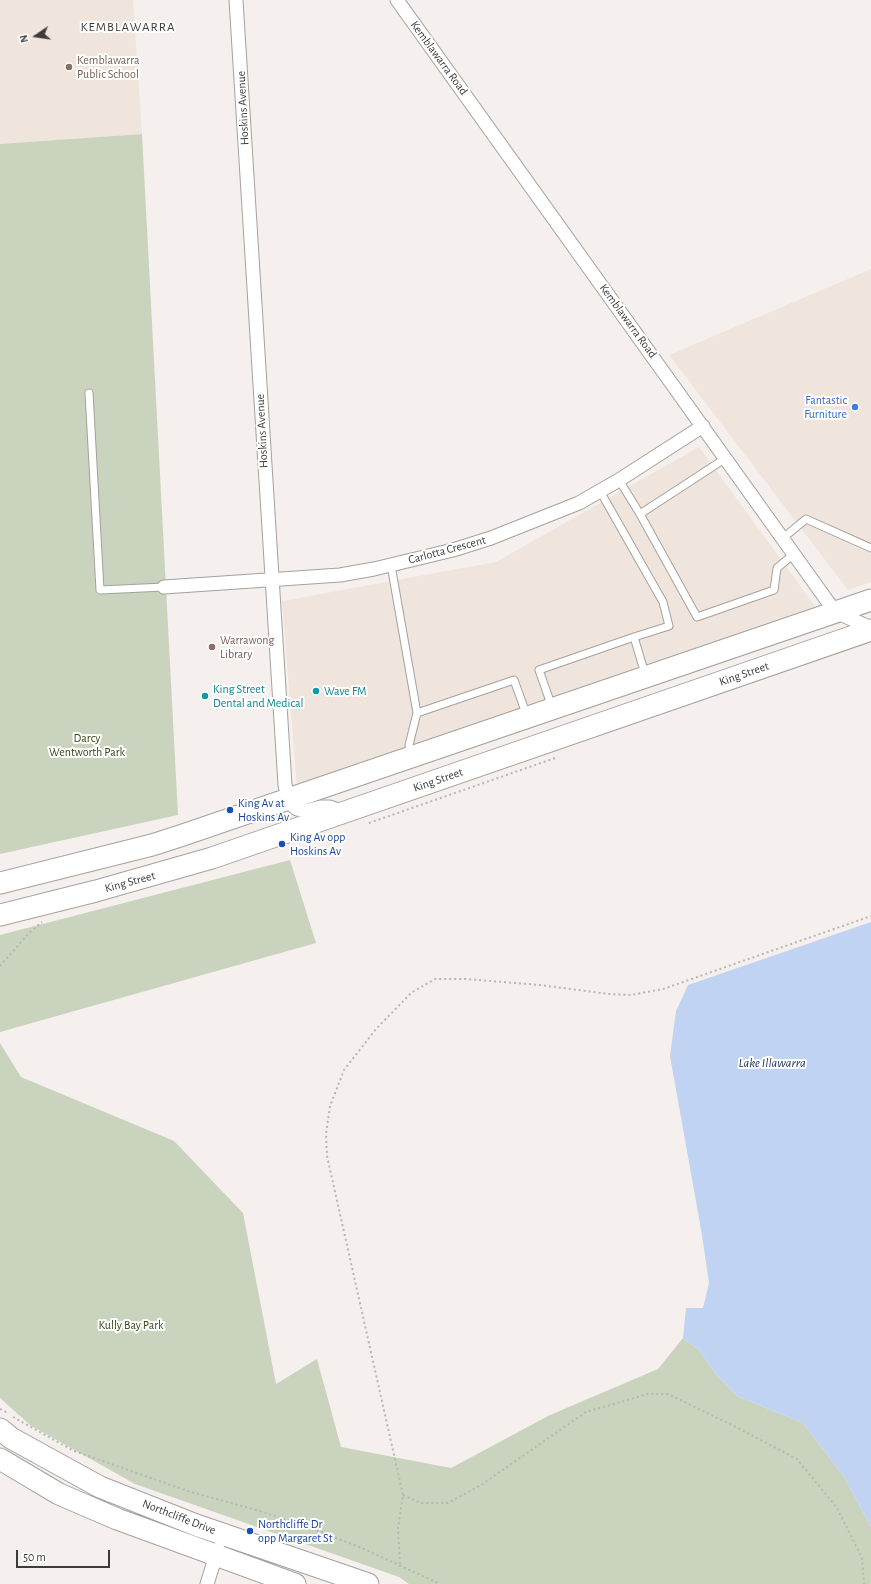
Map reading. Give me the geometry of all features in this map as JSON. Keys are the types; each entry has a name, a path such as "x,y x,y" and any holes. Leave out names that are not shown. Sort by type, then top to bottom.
{"main road":[{"path":"0,882 152,845 552,710 871,600"},
{"name":"King Street","path":"0,915 177,869 871,629"},
{"name":"Northcliffe Drive","path":"0,1429 11,1438 100,1487 196,1525 368,1584"},
{"name":"Northcliffe Drive","path":"0,1459 59,1494 117,1519 295,1584"}],"street":[{"name":"Hoskins Avenue","path":"236,0 271,580 285,785 288,799"},
{"name":"Kemblawarra Road","path":"397,0 836,612 871,629"},
{"name":"Carlotta Crescent","path":"164,586 347,574 452,550 491,538 569,507 619,480 703,426"},
{"path":"288,799 289,803 297,809 305,811 321,807 330,807 344,812"},
{"path":"207,1584 224,1534"}],"lane":[{"path":"89,393 100,590 164,586"},
{"path":"640,514 726,458"},
{"path":"619,480 640,514 697,617 774,590 777,568 794,554"},
{"path":"552,710 539,670 669,626 663,602 600,491"},
{"path":"783,538 806,519 871,548"},
{"path":"391,565 417,713 409,745 411,757"},
{"path":"634,637 646,677"},
{"path":"417,713 514,680 528,718"}],"path":[{"path":"400,1564 398,1528 403,1495 327,1156 326,1134 330,1106 344,1070 376,1029 411,993 435,979 451,978 540,985 609,994 631,995 663,989 871,916"},
{"path":"403,1495 421,1503 448,1504 481,1485 586,1412 648,1394 668,1394 797,1459 837,1508 862,1558 864,1584"},
{"path":"0,1409 74,1451 181,1489 263,1512 313,1529 400,1564 440,1584"}],"shaded area":[{"name":"Kemblawarra Public School","path":"0,0 133,0 142,134 0,144"},
{"path":"871,269 871,582 848,590 669,355"},
{"path":"699,447 817,609 297,788 282,601 496,562"}],"green space":[{"name":"Darcy Wentworth Park","path":"142,134 178,815 0,854 0,144"},
{"path":"290,860 316,943 0,1032 0,935"},
{"name":"Kully Bay Park","path":"0,1043 21,1077 174,1141 243,1213 276,1384 317,1359 341,1447 451,1468 550,1415 658,1369 683,1338 699,1350 715,1373 737,1396 803,1423 845,1478 871,1527 871,1584 409,1584 399,1577 135,1484 30,1425 0,1398"}],"water":[{"name":"Lake Illawarra","path":"871,922 871,1527 845,1478 803,1423 737,1396 715,1373 699,1350 683,1338 686,1308 703,1308 709,1283 702,1235 670,1056 676,1011 688,985"}],"place":[{"name":"Kemblawarra Public School","path":"69,67"},
{"name":"Fantastic Furniture","path":"855,407"},
{"name":"Warrawong Library","path":"212,647"},
{"name":"Wave FM","path":"316,691"},
{"name":"King Street Dental and Medical","path":"205,696"},
{"name":"King Av at Hoskins Av","path":"230,810"},
{"name":"King Av opp Hoskins Av","path":"282,844"},
{"name":"Northcliffe Dr opp Margaret St","path":"250,1531"}],"district":[{"name":"KEMBLAWARRA","path":"128,27"}]}
